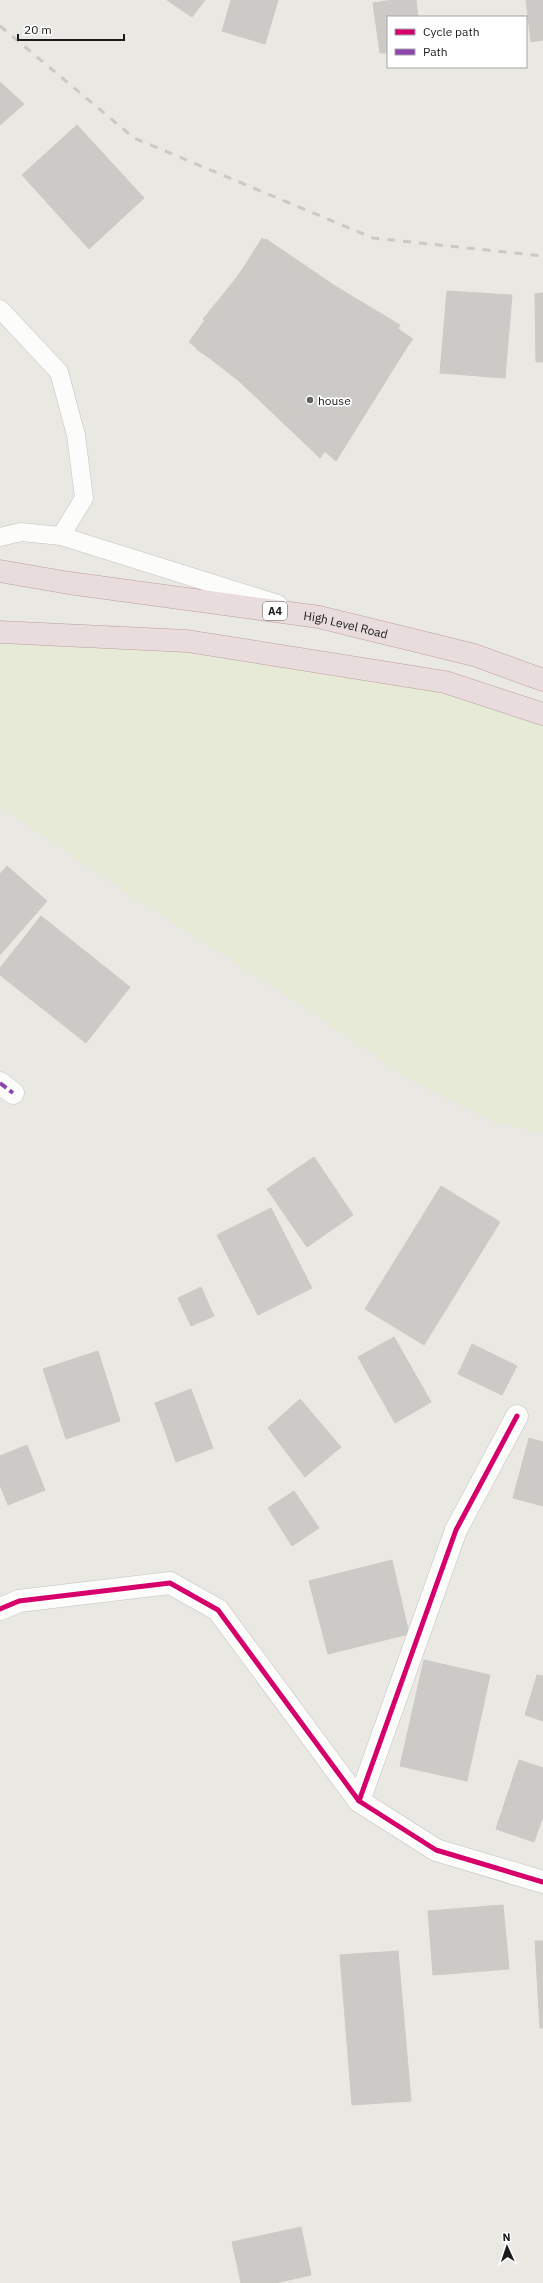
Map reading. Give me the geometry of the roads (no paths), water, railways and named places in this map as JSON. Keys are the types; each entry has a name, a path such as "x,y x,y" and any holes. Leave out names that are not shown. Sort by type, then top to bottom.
{"highway":[{"name":"High Level Road","path":"0,571 69,583 319,617 474,655 543,680"},
{"path":"0,632 187,641 445,682 543,714"}],"street":[{"path":"359,1801 456,1530 517,1416"},
{"path":"0,1609 19,1601 170,1583 218,1610 359,1801 436,1850 543,1882"}],"lane":[{"path":"0,309 59,372 76,435 84,498 61,536"},
{"path":"0,537 21,532 61,536 319,617"}],"railway":[{"path":"0,26 134,138 373,238 543,256"}],"place":[{"name":"house","path":"310,400"}]}
